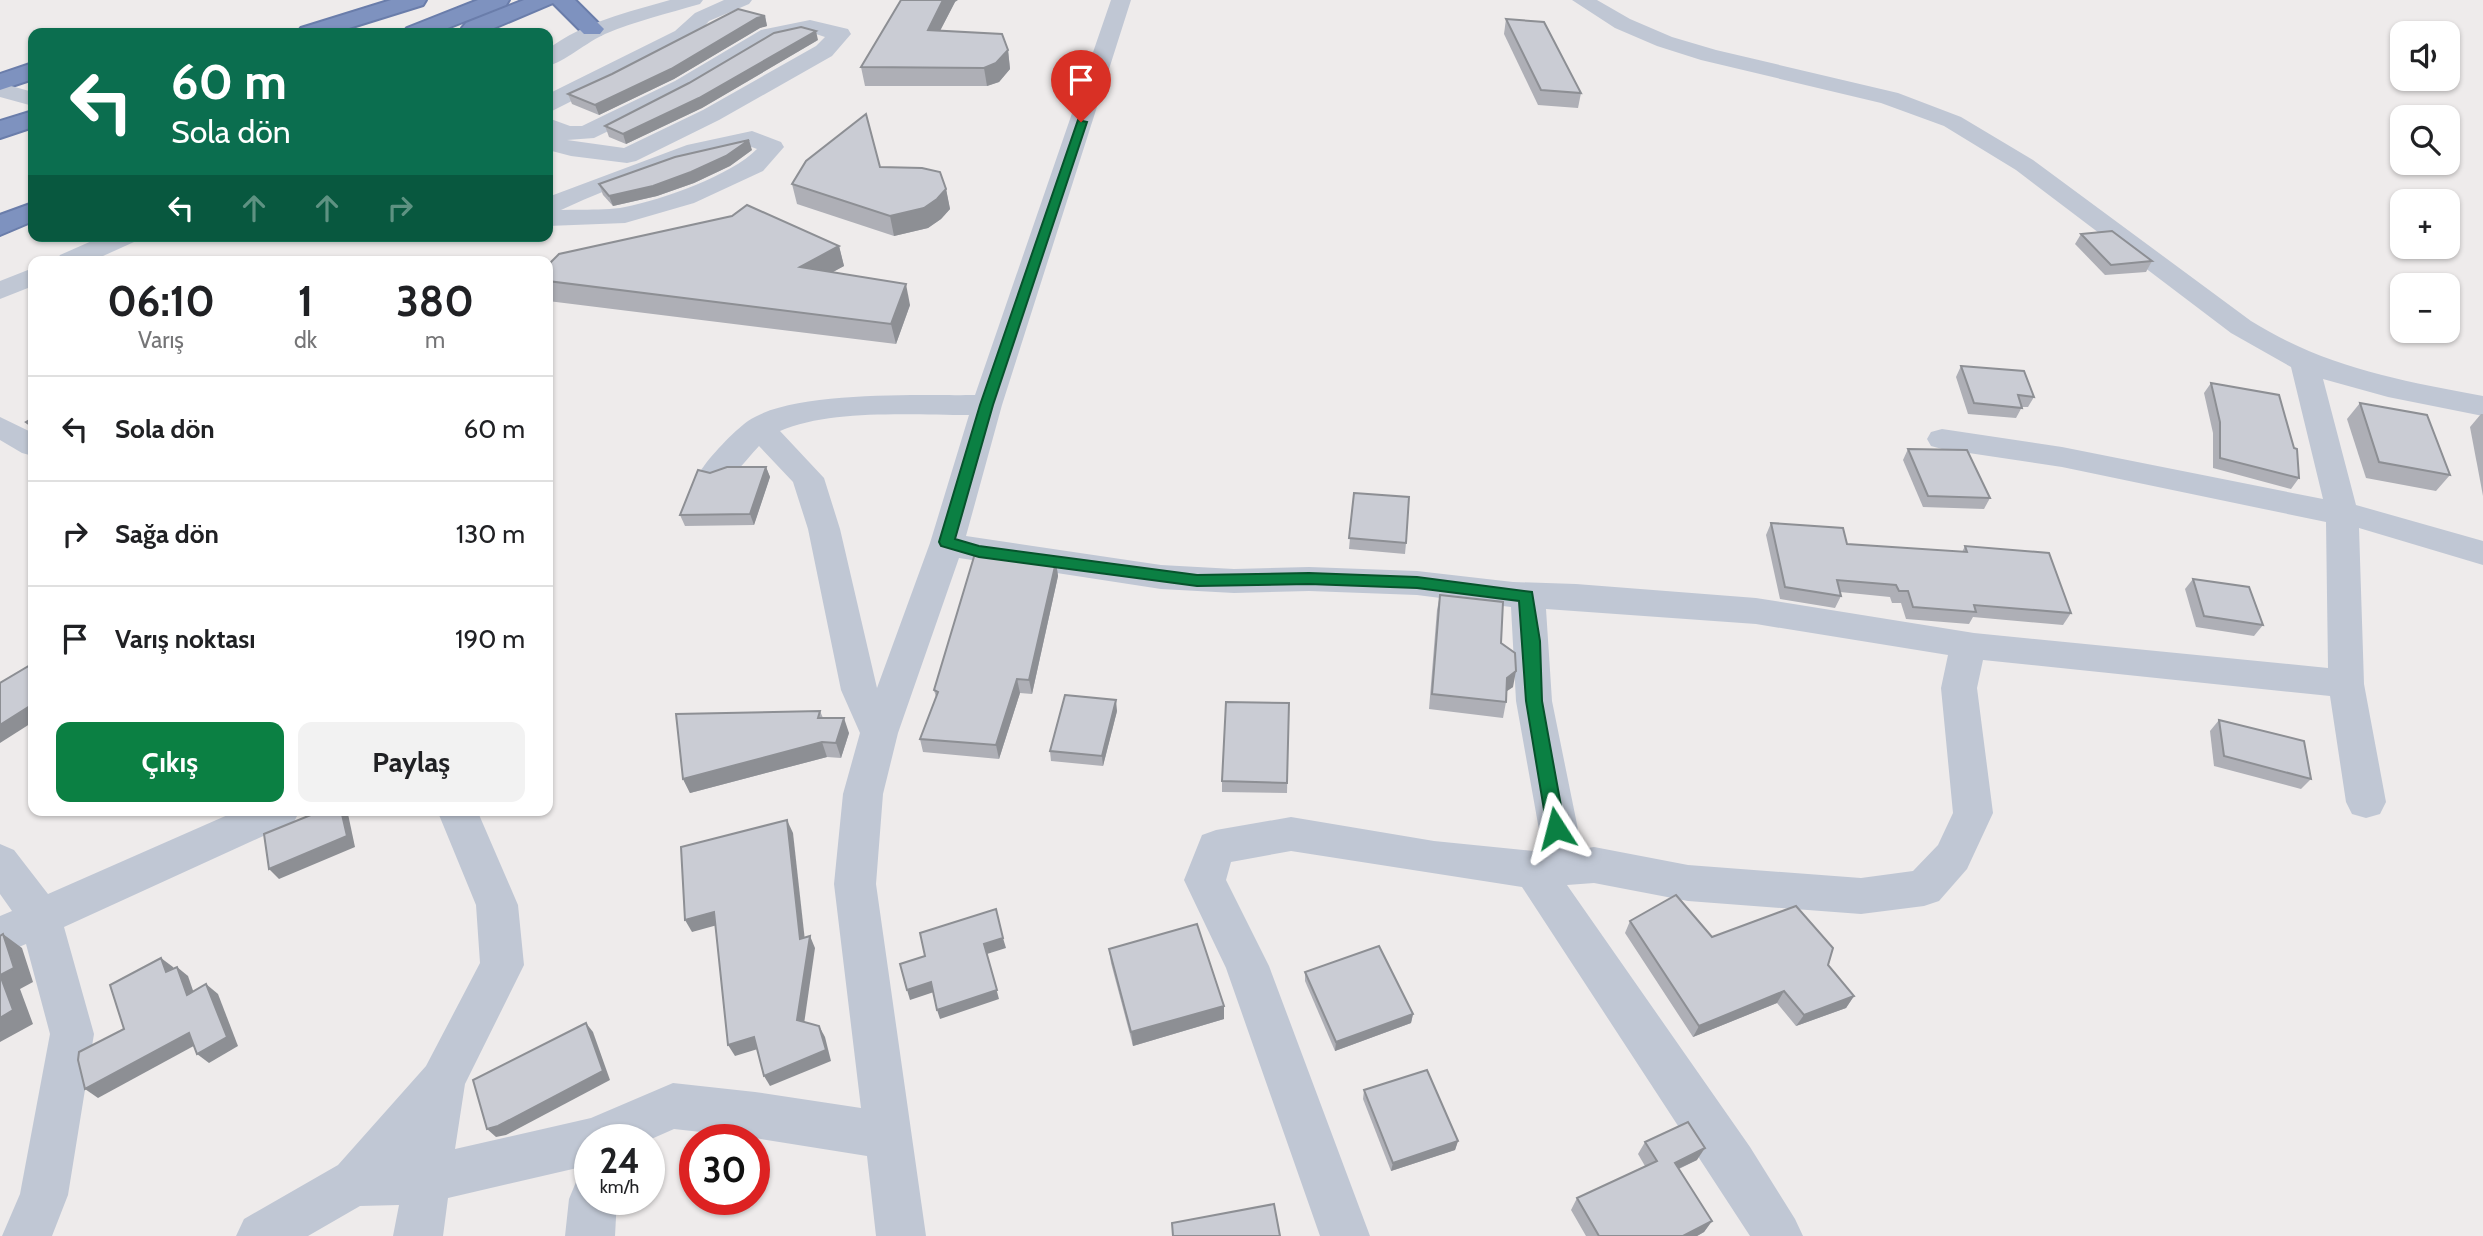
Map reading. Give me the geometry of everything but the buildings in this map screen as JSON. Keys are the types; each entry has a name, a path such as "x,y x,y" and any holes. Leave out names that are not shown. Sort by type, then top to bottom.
{"highway":[{"path":"325,28 415,0"},
{"path":"428,28 498,0"},
{"path":"474,28 544,0"},
{"path":"562,0 592,29"},
{"path":"0,83 28,73"},
{"path":"0,130 28,115"},
{"path":"0,199 28,188"},
{"path":"0,224 28,212"}],"street":[{"path":"553,55 592,29 693,0"},
{"path":"553,100 682,36 702,17 742,0"},
{"path":"901,1236 855,884 863,794 879,733 947,542 987,405 1121,0"},
{"path":"1582,0 1638,30 1699,52 1905,103 1956,122 2003,149 2259,340 2305,365 2371,384 2483,406"},
{"path":"553,127 566,133 586,133 683,86 769,35 810,26 840,34 824,51 711,115 627,156 571,149 553,144"},
{"path":"553,193 696,143 752,116 779,92 786,72"},
{"path":"0,90 28,111"},
{"path":"553,204 583,190 696,150 752,138 772,147 754,166 685,198 625,215 553,218"},
{"path":"80,256 112,242"},
{"path":"0,291 28,278"},
{"path":"2305,365 2342,512 2346,684 2366,802"},
{"path":"716,472 759,428 789,415 862,406 987,405"},
{"path":"0,427 28,443"},
{"path":"759,428 808,478 824,529 859,690 879,733"},
{"path":"1942,439 2062,457 2288,504 2342,512 2483,553"},
{"path":"947,542 979,551 1197,580 1309,579 1417,583 1527,596 1576,597 1756,611 1974,646 2346,684"},
{"path":"1527,596 1550,870 1778,1236"},
{"path":"1345,1236 1247,966 1205,880 1216,847 1291,834 1434,858 1550,870 1594,865 1688,883 1861,896 1924,888 1953,857 1973,813 1959,688 1963,661 1974,646"},
{"path":"0,936 266,816"},
{"path":"261,1236 355,1182 442,1082 502,965 497,905 460,816"},
{"path":"0,862 40,916 72,1034 44,1195 27,1236"},
{"path":"418,1236 442,1082"},
{"path":"632,1124 673,1106 755,1115 888,1136"},
{"path":"355,1182 425,1180 574,1145"},
{"path":"590,1236 592,1215"}],"route":[{"path":"1081,122 987,405 947,542 979,551 1161,577 1197,580 1309,579 1417,583 1527,596 1534,701 1556,828"}]}
